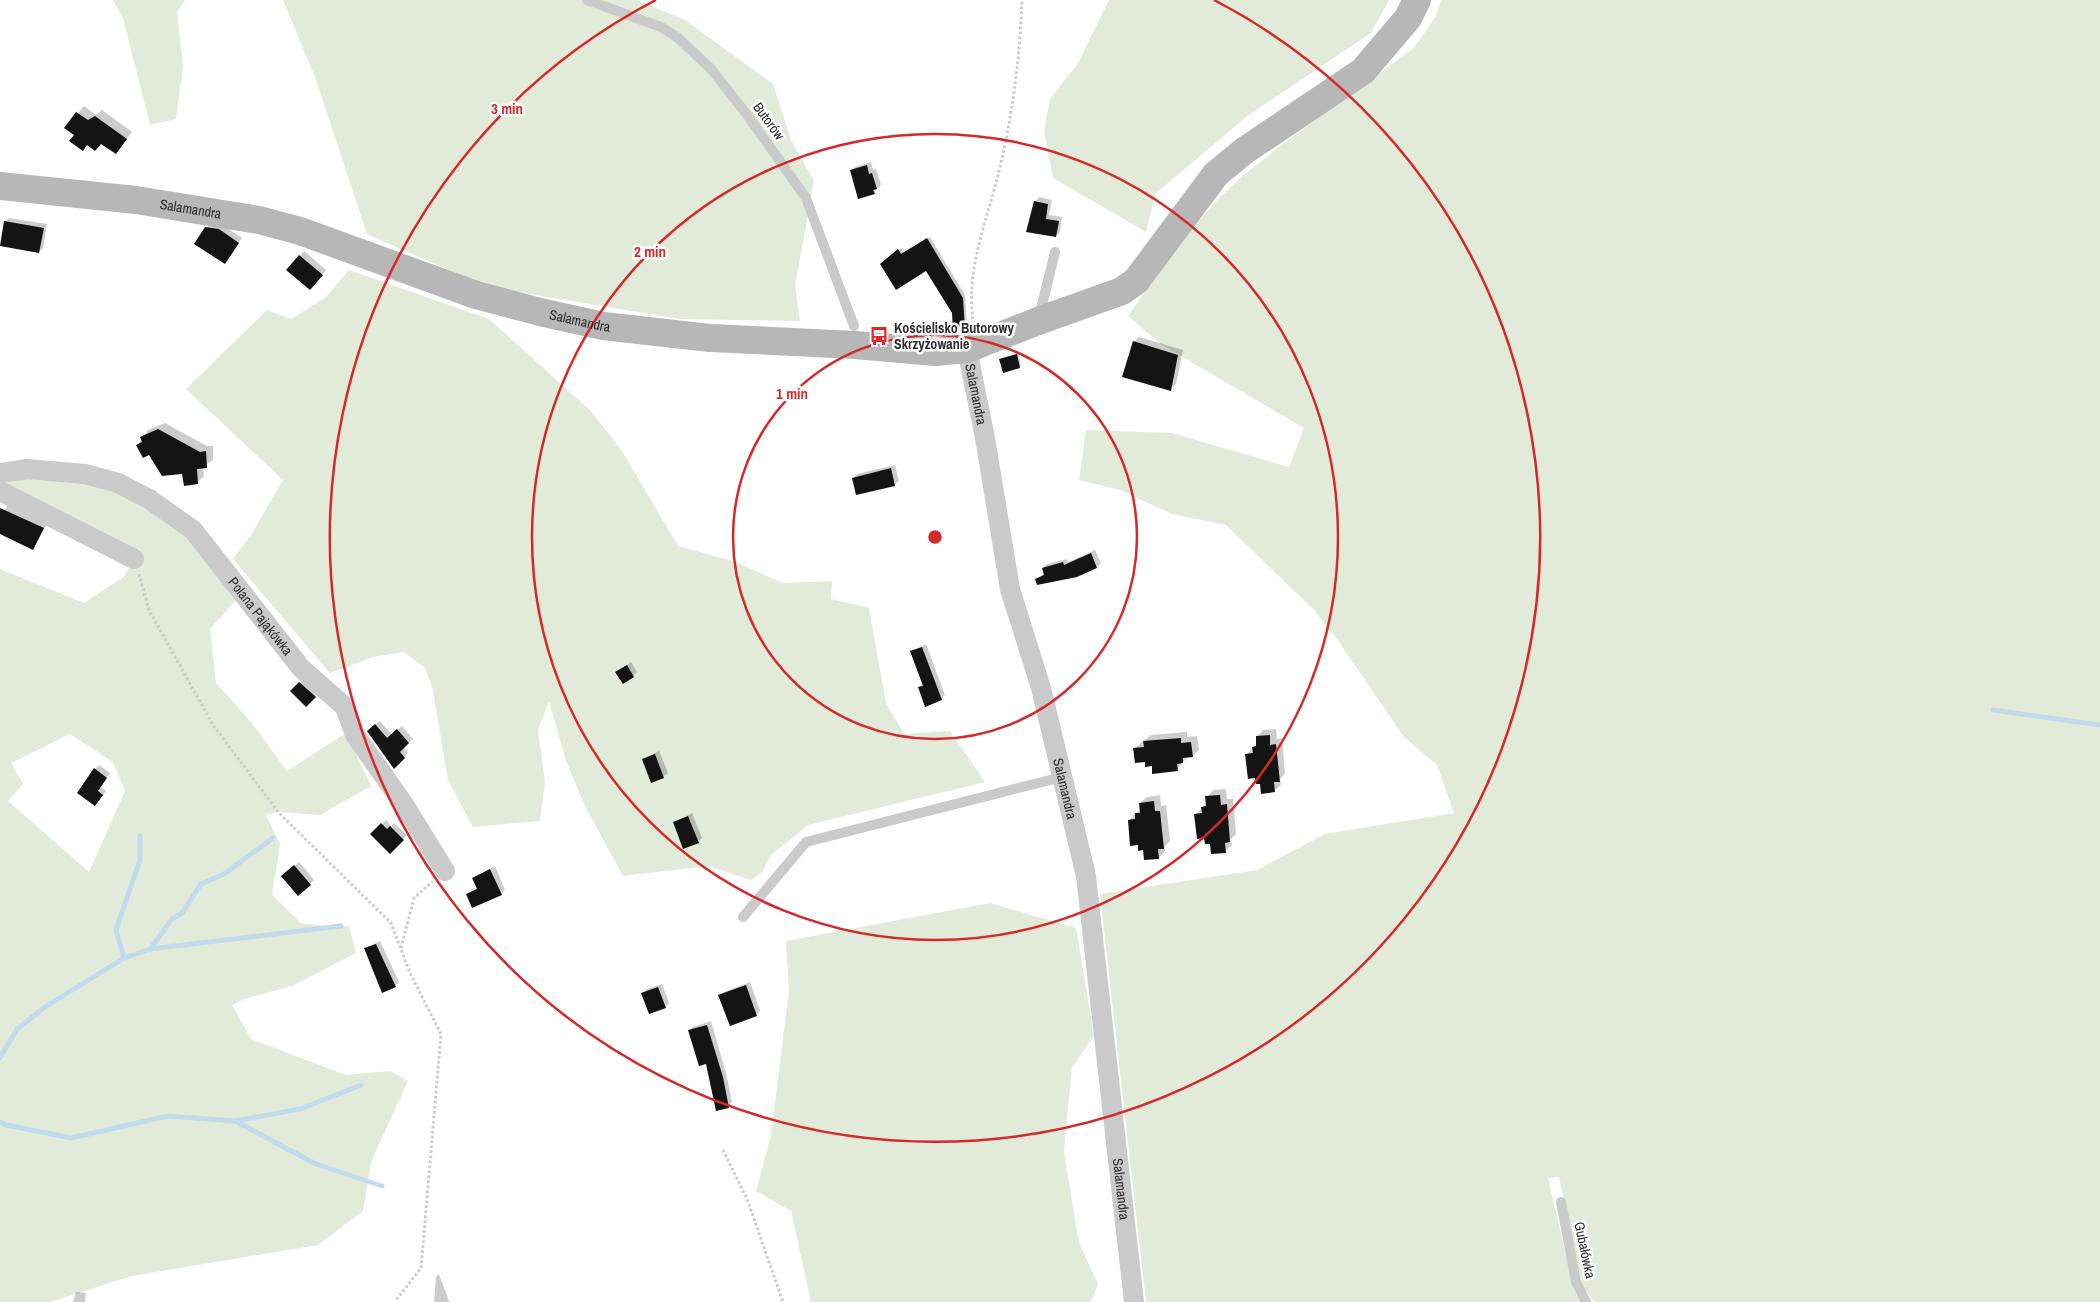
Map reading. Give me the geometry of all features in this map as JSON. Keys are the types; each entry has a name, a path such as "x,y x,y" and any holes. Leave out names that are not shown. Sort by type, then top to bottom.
{"street":[{"path":"972,348 1038,321 1122,291 1136,281 1216,174 1244,151 1363,71 1408,18 1417,0"},
{"name":"Salamandra","path":"0,186 136,200 259,220 310,234 476,295 603,326 710,338 854,334 935,352 972,348 1010,589 1041,688 1086,876 1133,1296"},
{"name":"Polana Pająkówka","path":"0,473 27,469 84,474 118,483 149,499 193,530 301,668 345,707 355,735 403,803 445,871"},
{"path":"0,491 134,559"}],"lane":[{"name":"Butorów","path":"586,0 661,27 677,37 711,69 748,116 806,198 854,334"},
{"path":"1038,321 1056,252"},
{"path":"743,917 806,842 1062,776"},
{"name":"Gubałówka","path":"1561,1202 1576,1282 1586,1302"}],"path":[{"path":"972,348 972,286 986,216 1000,168 1009,126 1020,52 1022,0"},
{"path":"134,559 149,610 212,724 278,812 391,923 410,973 441,1034 421,1268 397,1300"},
{"path":"401,949 414,898 445,871"},
{"path":"723,1150 747,1199 783,1302"}],"green space":[{"path":"113,0 185,0 177,12 183,66 176,119 150,125 123,18"},
{"path":"283,0 637,0 685,20 773,84 791,140 814,181 795,286 800,321 680,319 487,287 367,234 315,77"},
{"path":"1109,0 1389,0 1371,33 1246,117 1155,194 1146,232 1053,178 1044,131 1050,99 1078,63"},
{"path":"1441,0 2100,0 2100,1302 1594,1302 1582,1285 1559,1177 1548,1178 1574,1290 1581,1302 1146,1302 1100,894 1257,870 1325,834 1454,813 1437,765 1404,737 1337,639 1314,610 1226,525 1172,514 1120,490 1079,480 1086,430 1172,433 1289,467 1304,428 1162,345 1128,316 1180,242 1218,199 1246,173 1288,140 1414,48 1436,16"},
{"path":"349,270 489,319 591,411 622,451 678,546 733,561 783,583 832,581 831,599 869,608 886,703 904,734 950,731 985,782 808,825 771,855 762,872 751,880 709,866 623,876 585,806 566,761 549,701 538,730 545,783 540,821 473,827 448,780 432,686 425,668 404,652 373,657 330,673 233,559 251,535 283,480 186,389 267,310 291,319 326,297"},
{"path":"51,475 123,492 188,536 236,600 210,629 216,683 251,722 287,771 346,733 371,786 320,815 278,812 266,815 280,844 272,895 301,923 349,926 356,953 292,986 244,999 232,1005 251,1039 346,1075 390,1071 408,1081 371,1162 363,1211 318,1245 132,1276 50,1302 0,1302 0,569 84,603 124,577 134,559 0,480","holes":["70,734 113,762 125,791 89,872 8,801 23,784 11,763"]},
{"path":"990,903 1076,928 1094,1036 1072,1067 1064,1152 1079,1243 1098,1284 1091,1302 811,1302 791,1211 756,1191 771,1135 789,991 786,941"}],"building":[{"path":"76,112 88,120 95,116 127,139 116,154 101,144 95,151 87,145 83,151 69,141 74,135 64,128"},
{"path":"867,165 869,174 872,173 877,189 873,190 875,194 858,199 850,170"},
{"path":"1034,201 1048,204 1046,219 1059,221 1056,237 1026,232"},
{"path":"4,221 44,228 39,253 0,246"},
{"path":"205,227 219,229 239,243 225,264 194,244"},
{"path":"927,238 963,298 965,330 953,331 952,313 926,271 896,290 880,264 898,249 901,254"},
{"path":"299,255 323,275 310,290 286,270"},
{"path":"1133,341 1178,355 1171,391 1122,377"},
{"path":"1017,354 1020,368 1003,373 999,359"},
{"path":"158,429 200,452 206,451 207,468 197,469 198,484 184,486 182,474 162,476 149,455 143,458 136,445 142,442 140,437"},
{"path":"891,468 895,486 856,495 852,478"},
{"path":"0,508 44,528 33,550 0,534"},
{"path":"1091,553 1097,568 1077,577 1037,585 1035,579 1044,575 1042,568 1063,562 1064,565"},
{"path":"922,647 942,700 925,707 918,687 923,686 910,651"},
{"path":"627,665 634,677 623,684 615,672"},
{"path":"299,682 316,697 306,707 290,691"},
{"path":"375,724 387,738 397,729 409,743 400,752 405,758 394,769 367,731"},
{"path":"1270,735 1270,745 1276,744 1280,782 1274,782 1275,792 1261,794 1260,784 1256,784 1255,778 1248,779 1245,754 1253,753 1252,747 1256,746 1256,736"},
{"path":"1181,738 1181,743 1191,742 1193,757 1183,758 1183,763 1177,764 1178,771 1152,774 1152,766 1145,767 1145,762 1135,763 1133,748 1144,747 1143,741"},
{"path":"655,754 664,778 651,783 642,759"},
{"path":"94,768 107,778 98,791 103,795 95,806 77,793"},
{"path":"1220,795 1221,805 1227,804 1230,842 1225,843 1226,853 1211,854 1210,844 1205,844 1204,838 1197,839 1194,814 1202,813 1201,807 1206,806 1205,796"},
{"path":"1154,801 1155,811 1160,811 1164,849 1158,849 1159,859 1144,860 1143,850 1138,851 1138,845 1130,846 1128,820 1135,819 1135,813 1140,813 1139,803"},
{"path":"688,816 699,843 683,849 673,822"},
{"path":"381,823 387,829 390,826 404,840 390,854 370,834"},
{"path":"294,865 311,885 298,896 281,876"},
{"path":"490,869 502,895 472,908 466,894 477,889 472,878"},
{"path":"376,944 396,987 382,993 364,948"},
{"path":"746,985 757,1016 730,1026 718,995"},
{"path":"658,987 666,1008 649,1014 641,993"},
{"path":"707,1025 723,1077 729,1108 716,1111 706,1064 699,1066 688,1030"}],"waterway":[{"path":"1993,710 2100,725"},
{"path":"124,958 116,930 140,860 140,836"},
{"path":"0,1058 17,1029 45,1007 124,958 150,949 172,919 182,913 201,884 224,874 273,838"},
{"path":"150,949 341,926"},
{"path":"0,1122 6,1125 71,1138 168,1116 235,1121 300,1109 361,1085"},
{"path":"235,1121 316,1164 382,1186"}],"place":[{"name":"Kościelisko Butorowy Skrzyżowanie","path":"879,336"}]}
